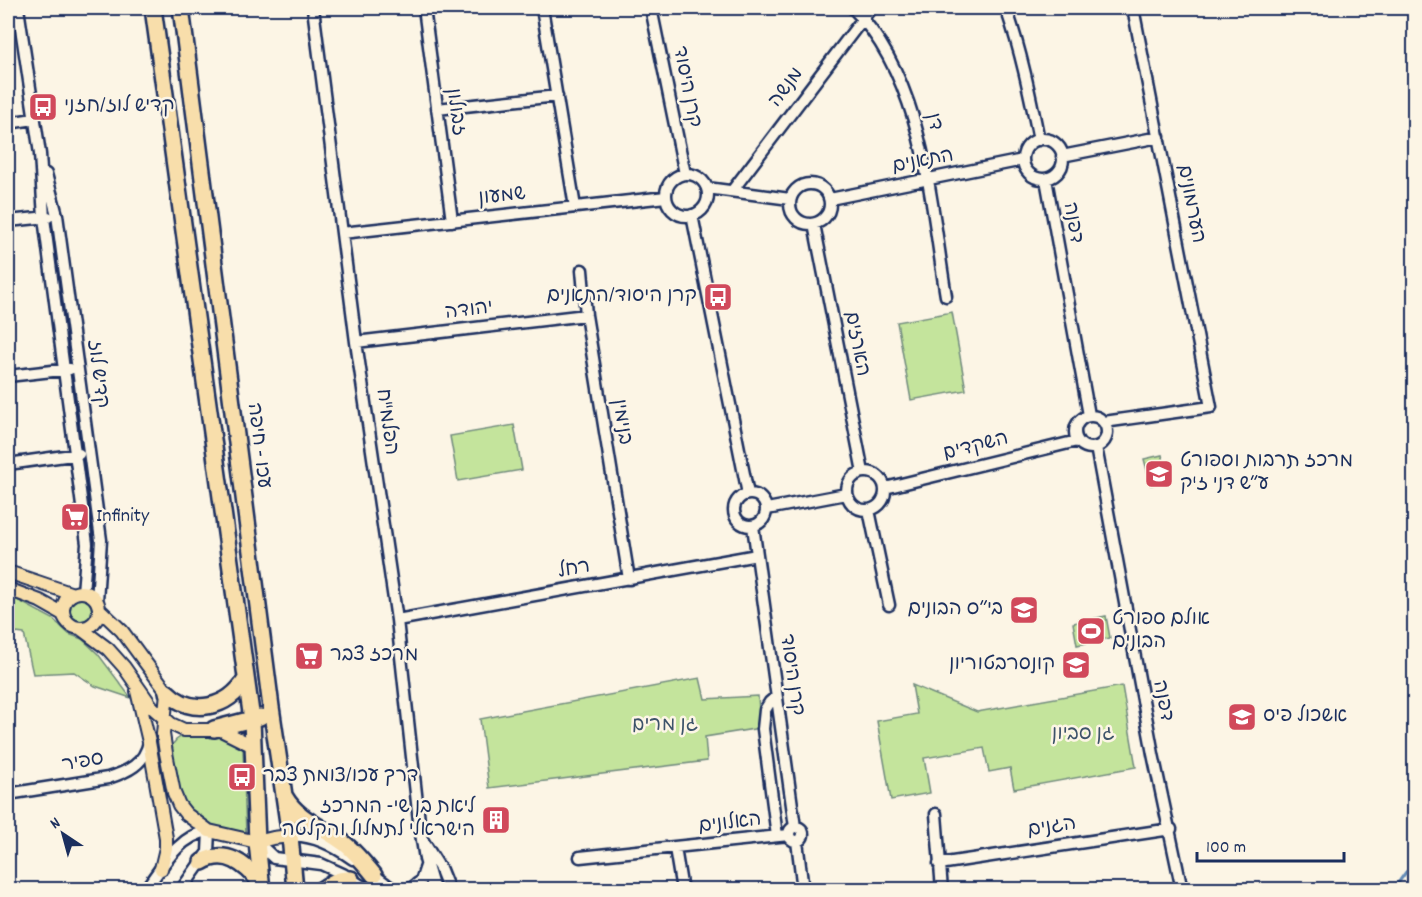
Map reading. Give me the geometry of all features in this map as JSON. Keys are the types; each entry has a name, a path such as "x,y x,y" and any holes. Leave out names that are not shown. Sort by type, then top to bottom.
{"highway":[{"path":"153,8 252,720 261,886"},
{"name":"עכו - חיפה","path":"181,8 271,707 290,836 295,890"},
{"path":"167,692 183,704 201,708 209,707 230,696 246,679"},
{"path":"214,729 252,720 271,707"},
{"path":"284,795 296,813 345,844 371,882"},
{"path":"202,862 217,856 229,858 248,868 261,886"},
{"path":"321,890 342,878 351,879"}],"main road":[{"path":"8,572 91,595 122,631 167,692 163,734 166,753 179,805 195,822 209,831 257,842 290,836"},
{"path":"8,589 40,601 63,614 69,624 80,628 108,649 152,707 164,719 184,730 214,729 232,734 253,746"},
{"path":"63,614 65,602 78,593"},
{"path":"80,628 86,628 96,621 98,605"},
{"path":"132,679 149,742 166,838 161,869"},
{"path":"166,753 171,739 184,730"}],"street":[{"name":"קדיש לוז","path":"18,8 40,154 57,215 78,367 101,540 98,605"},
{"name":"הפלמ\"ח","path":"313,8 342,233 397,620 419,821 426,866 434,890"},
{"name":"זבולון","path":"424,8 452,221"},
{"path":"542,8 575,207"},
{"name":"קרן היסוד","path":"651,8 685,174"},
{"name":"דן","path":"853,8 863,18 889,56 908,100 918,134 927,180 946,296"},
{"name":"מנשה","path":"732,191 871,8"},
{"path":"1006,8 1029,87 1039,140"},
{"name":"הערמונים","path":"1104,422 1211,407 1133,8"},
{"path":"437,109 556,96"},
{"path":"8,123 34,119"},
{"path":"1062,156 1159,137"},
{"path":"1039,140 1056,145 1062,156 1057,173 1046,179 1039,179 1028,172 1023,160 1029,145 1039,140"},
{"name":"קדיש לוז","path":"40,154 44,218 87,543 78,593"},
{"name":"התאנים","path":"830,199 1023,160"},
{"path":"685,174 698,177 707,188 707,202 698,213 692,215 685,216 672,210 666,197 669,184 685,174"},
{"name":"דפנה","path":"1046,179 1089,415"},
{"path":"811,183 823,188 830,199 826,218 814,224 801,222 795,218 790,206 790,199 798,188 811,183"},
{"path":"707,188 790,199"},
{"name":"שמעון","path":"342,233 666,197"},
{"path":"8,221 57,215"},
{"path":"692,215 748,494"},
{"name":"הארזים","path":"814,224 863,472"},
{"name":"בנימין","path":"582,270 586,315 629,579"},
{"name":"יהודה","path":"357,342 586,315"},
{"path":"8,376 78,367"},
{"path":"1089,415 1100,418 1104,422 1106,436 1104,441 1096,447 1085,447 1077,441 1074,435 1079,420 1089,415"},
{"name":"השקדים","path":"885,488 1077,441"},
{"name":"דפנה","path":"1096,447 1182,890"},
{"path":"8,464 88,453"},
{"path":"863,472 873,473 879,477 885,488 884,498 880,504 868,510 858,509 846,494 851,478 863,472"},
{"path":"748,494 759,496 767,509 762,522 753,526 743,525 734,513 739,498 748,494"},
{"path":"767,509 846,494"},
{"path":"868,510 889,605"},
{"name":"קרן היסוד","path":"753,526 803,890"},
{"name":"רחל","path":"397,620 757,555"},
{"path":"776,697 765,710 763,729 777,836"},
{"name":"ספיר","path":"8,794 108,778 120,774 140,762 145,756 149,742"},
{"path":"936,814 942,890"},
{"name":"הגנים","path":"939,864 1171,829"},
{"path":"145,890 184,842 199,833 209,831 210,845 202,862 181,890"},
{"name":"האלונים","path":"580,857 794,834"},
{"path":"290,836 301,835 342,851 371,882"},
{"name":"הפלמ\"ח","path":"423,841 450,890"},
{"path":"257,842 274,858 321,864 351,879 371,882 394,890"},
{"path":"675,848 682,890"},
{"path":"409,890 421,880 426,866"}],"green space":[{"path":"952,312 966,390 911,400 897,322"},
{"path":"514,425 522,470 458,481 450,436"},
{"path":"1162,455 1168,481 1151,485 1144,459"},
{"path":"8,595 53,619 69,634 82,639 98,654 131,698 95,686 74,672 33,674 24,634 8,632"},
{"path":"81,598 90,601 93,610 90,619 81,622 72,619 69,610 72,601"},
{"name":"אולם ספורט הבונים","path":"1106,616 1110,638 1077,645 1073,623"},
{"name":"גן מרים","path":"700,678 705,699 758,696 760,728 705,737 707,761 489,788 480,719"},
{"name":"גן סביון","path":"912,685 977,712 1122,686 1136,767 1014,789 1010,768 989,772 984,748 924,758 930,793 891,800 877,721 917,714"},
{"path":"188,732 224,738 243,749 246,835 203,822 183,804 170,748 176,740"}],"waterway":[{"path":"1393,890 1406,872 1414,866"}],"place":[{"name":"קדיש לוז/חזני","path":"43,107"},
{"name":"קרן היסוד/התאנים","path":"718,297"},
{"name":"מרכז תרבות וספורט ע״ש דני ז'ק","path":"1159,474"},
{"name":"Infinity","path":"75,517"},
{"name":"בי״ס הבונים","path":"1024,610"},
{"name":"אולם ספורט הבונים","path":"1091,631"},
{"name":"מרכז צבר","path":"309,656"},
{"name":"קונסרבטוריון","path":"1076,665"},
{"name":"אשכול פיס","path":"1242,717"},
{"name":"דרך עכו/צומת צבר","path":"242,777"},
{"name":"ליאת בן שי- המרכז הישראלי לתמלול והקלטה","path":"496,820"}]}
